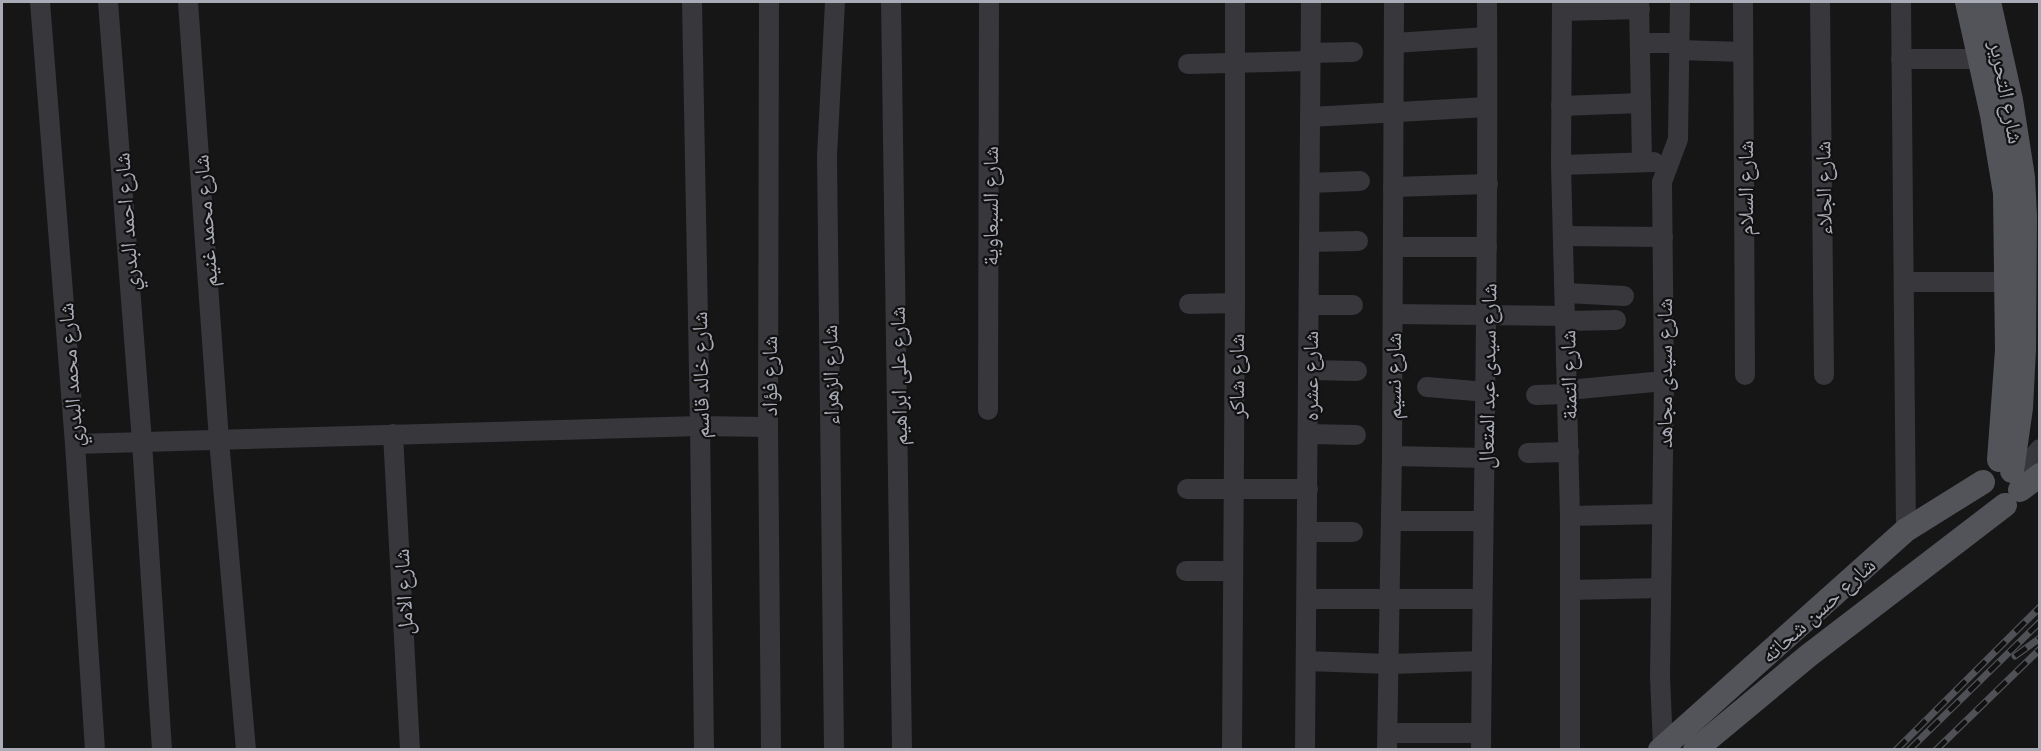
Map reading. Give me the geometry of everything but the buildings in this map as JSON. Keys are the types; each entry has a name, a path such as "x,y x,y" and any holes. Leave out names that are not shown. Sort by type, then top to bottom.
{"main road":[{"name":"شارع التحرير","path":"1967,2 2000,153 2005,193 2006,282 2015,350"},
{"name":"شارع التحرير","path":"1989,2 2011,100 2023,177 2025,216 2015,350 2011,481"},
{"name":"شارع حسن شحاته","path":"1662,749 1906,530 2011,481"},
{"name":"شارع حسن شحاته","path":"1695,750 2011,481"},
{"path":"1790,634 1808,656"}],"street":[{"name":"شارع محمد البدري","path":"40,2 75,444 95,750"},
{"name":"شارع احمد البدري","path":"108,2 142,442 162,750"},
{"name":"شارع محمد غنيم","path":"188,2 219,440 246,750"},
{"name":"شارع خالد قاسم","path":"692,2 704,750"},
{"name":"شارع فؤاد","path":"769,2 768,427 771,750"},
{"name":"شارع الزهراء","path":"834,750 827,156 835,2"},
{"name":"شارع على ابراهيم","path":"891,2 902,750"},
{"name":"شارع السبعاوية","path":"988,410 989,2"},
{"name":"شارع شاكر","path":"1232,750 1235,2"},
{"name":"شارع عشره","path":"1305,750 1311,2"},
{"name":"شارع نسيم","path":"1388,741 1394,2"},
{"name":"شارع سيدى عبد المتعال","path":"1481,741 1487,315 1487,2"},
{"name":"شارع سيدى مجاهد","path":"1662,749 1660,676 1664,381 1662,182 1664,171 1671,161 1678,139 1680,2"},
{"name":"شارع السلام","path":"1743,2 1745,375"},
{"name":"شارع الجلاء","path":"1820,2 1824,375"},
{"path":"1901,2 1906,530"},
{"path":"1562,7 1639,5 1642,162"},
{"name":"شارع التمنة","path":"1562,7 1561,165 1570,516 1570,750"},
{"path":"1394,43 1487,37"},
{"path":"1640,43 1743,52"},
{"path":"1188,64 1234,63 1353,52"},
{"path":"1901,59 1980,59"},
{"path":"1561,106 1641,103"},
{"path":"1310,117 1487,107"},
{"path":"1561,165 1671,161"},
{"path":"1310,183 1360,181"},
{"path":"1393,187 1488,184"},
{"path":"1564,236 1663,237"},
{"path":"1309,242 1358,241"},
{"path":"1393,247 1487,247"},
{"path":"1905,282 2006,282"},
{"path":"1566,293 1624,296"},
{"path":"1189,304 1235,303"},
{"path":"1309,306 1353,305"},
{"path":"1393,314 1616,320"},
{"path":"1309,370 1357,371"},
{"path":"1536,395 1664,381"},
{"path":"1426,387 1486,392"},
{"path":"75,444 700,426 768,427"},
{"name":"شارع الامل","path":"393,434 410,750"},
{"path":"1308,435 1356,435"},
{"path":"2011,481 2040,449"},
{"path":"1528,453 1569,452"},
{"path":"1392,456 1485,458"},
{"path":"1187,489 1308,489"},
{"path":"1570,516 1662,514"},
{"path":"1391,521 1483,521"},
{"path":"1307,532 1353,532"},
{"path":"1186,571 1233,571"},
{"path":"1570,590 1661,588"},
{"path":"1306,599 1482,599"},
{"path":"1306,661 1390,664 1482,661"},
{"path":"1388,741 1481,741"}],"railway":[{"path":"1896,750 2040,607"},
{"path":"1909,750 2040,622"},
{"path":"2015,656 2040,638"},
{"path":"1936,750 2040,649"}]}
